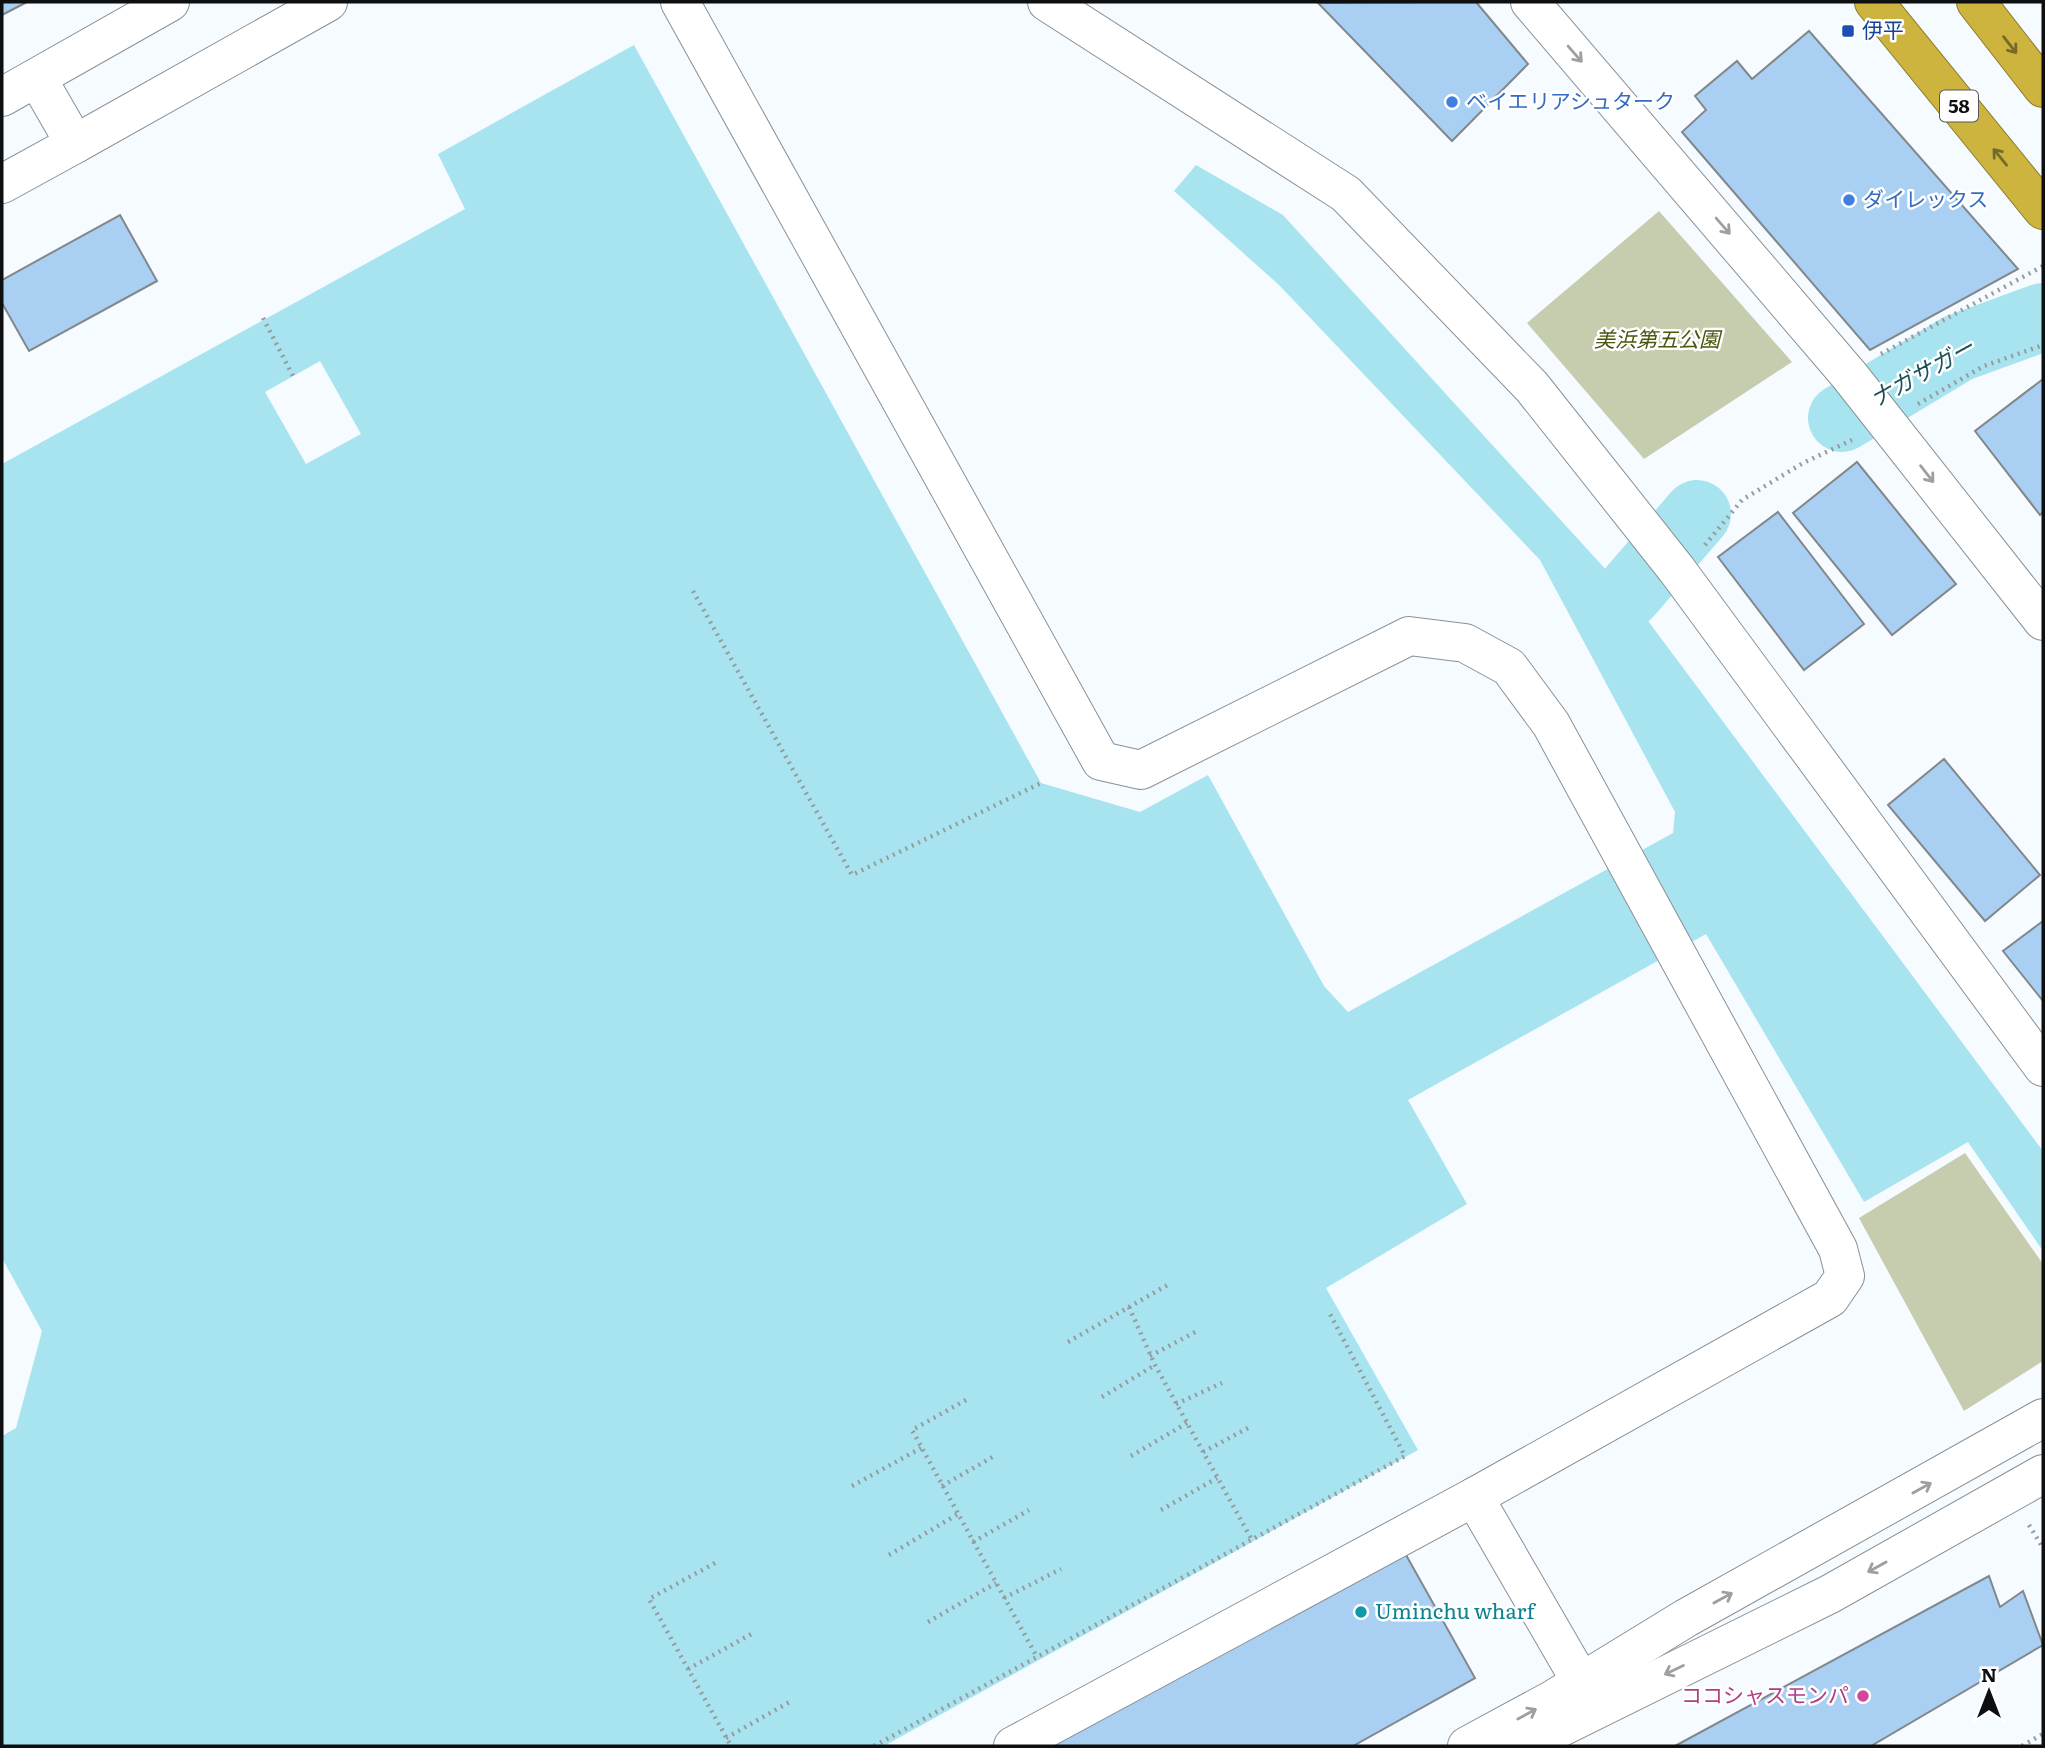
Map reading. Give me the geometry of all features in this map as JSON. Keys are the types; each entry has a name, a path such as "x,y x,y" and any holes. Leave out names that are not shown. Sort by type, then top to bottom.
{"highway":[{"name":"58","path":"1874,2 2043,210"},
{"path":"1976,2 2043,88"}],"street":[{"path":"2,97 170,2"},
{"path":"2,184 328,2"},
{"path":"680,2 1101,761 1140,770 1409,636 1465,643 1509,667 1551,724 1838,1249 1844,1276 1830,1298 1474,1497 1013,1746"},
{"path":"1047,2 1346,194 1532,387 1679,573 2043,1067"},
{"path":"1530,2 1847,374 2043,621"},
{"path":"37,78 75,144"},
{"path":"1467,1746 2043,1418"},
{"path":"1523,1746 1830,1594 2043,1474"},
{"path":"1474,1497 1580,1680"}],"path":[{"path":"1847,374 2043,266"},
{"path":"263,318 293,376"},
{"path":"1679,573 1742,500 1803,463 1885,422 1984,366 2043,345"},
{"path":"694,591 852,875 1041,783"},
{"path":"1068,1342 1171,1283"},
{"path":"1129,1307 1150,1356 1252,1540"},
{"path":"874,1746 1405,1456 1330,1314"},
{"path":"1150,1356 1199,1330"},
{"path":"1102,1397 1155,1365"},
{"path":"1177,1404 1222,1383"},
{"path":"966,1400 912,1430 1037,1657"},
{"path":"1131,1456 1187,1423"},
{"path":"1203,1452 1248,1428"},
{"path":"852,1486 921,1448"},
{"path":"942,1486 996,1455"},
{"path":"1161,1510 1217,1478"},
{"path":"973,1542 1030,1510"},
{"path":"889,1555 958,1514"},
{"path":"715,1563 649,1600 731,1746"},
{"path":"1004,1598 1061,1569"},
{"path":"928,1622 996,1583"},
{"path":"688,1669 755,1632"},
{"path":"726,1738 793,1700"},
{"path":"2022,1746 2043,1734"}],"green space":[{"name":"美浜第五公園","path":"1659,211 1792,362 1644,459 1527,323"},
{"path":"1965,1153 2043,1264 2043,1361 1964,1411 1859,1218"}],"water":[{"path":"634,45 1041,783 1140,812 1208,775 1324,986 1348,1012 1673,833 1675,812 1540,560 1279,285 1174,191 1196,165 1283,215 1628,594 2043,1151 2043,1251 1968,1142 1864,1202 1706,934 1408,1100 1467,1204 1326,1288 1418,1450 884,1746 2,1746 2,1436 16,1428 42,1331 2,1258 2,464 465,209 438,154"}],"pier":[{"path":"320,361 361,434 306,464 265,392"}],"building":[{"path":"2,2 27,2 2,15"},
{"name":"ベイエリアシュターク","path":"1476,2 1528,64 1452,141 1318,3"},
{"name":"ダイレックス","path":"1809,31 2018,269 1870,350 1682,132 1706,110 1695,96 1737,61 1752,79"},
{"path":"120,215 157,281 29,351 2,303 2,280"},
{"path":"2043,379 2043,512 2040,515 1975,431"},
{"path":"1857,462 1956,584 1892,635 1793,513"},
{"path":"1778,512 1864,624 1804,670 1718,557"},
{"path":"1944,759 2040,875 1985,921 1888,805"},
{"path":"2043,921 2043,1001 2003,951"},
{"name":"Uminchu wharf","path":"1401,1546 1475,1678 1353,1746 1048,1746"},
{"name":"ココシャスモンパ","path":"1989,1576 2000,1607 2023,1591 2043,1645 1871,1746 1675,1746"}],"waterway":[{"name":"ナガサガー","path":"1842,418 1958,348 2043,317"},
{"name":"ナガサガー","path":"1628,594 1697,514"}],"place":[{"name":"伊平","path":"1848,31"},
{"name":"ベイエリアシュターク","path":"1452,102"},
{"name":"ダイレックス","path":"1849,200"},
{"name":"Uminchu wharf","path":"1361,1612"},
{"name":"ココシャスモンパ","path":"1863,1696"}]}
